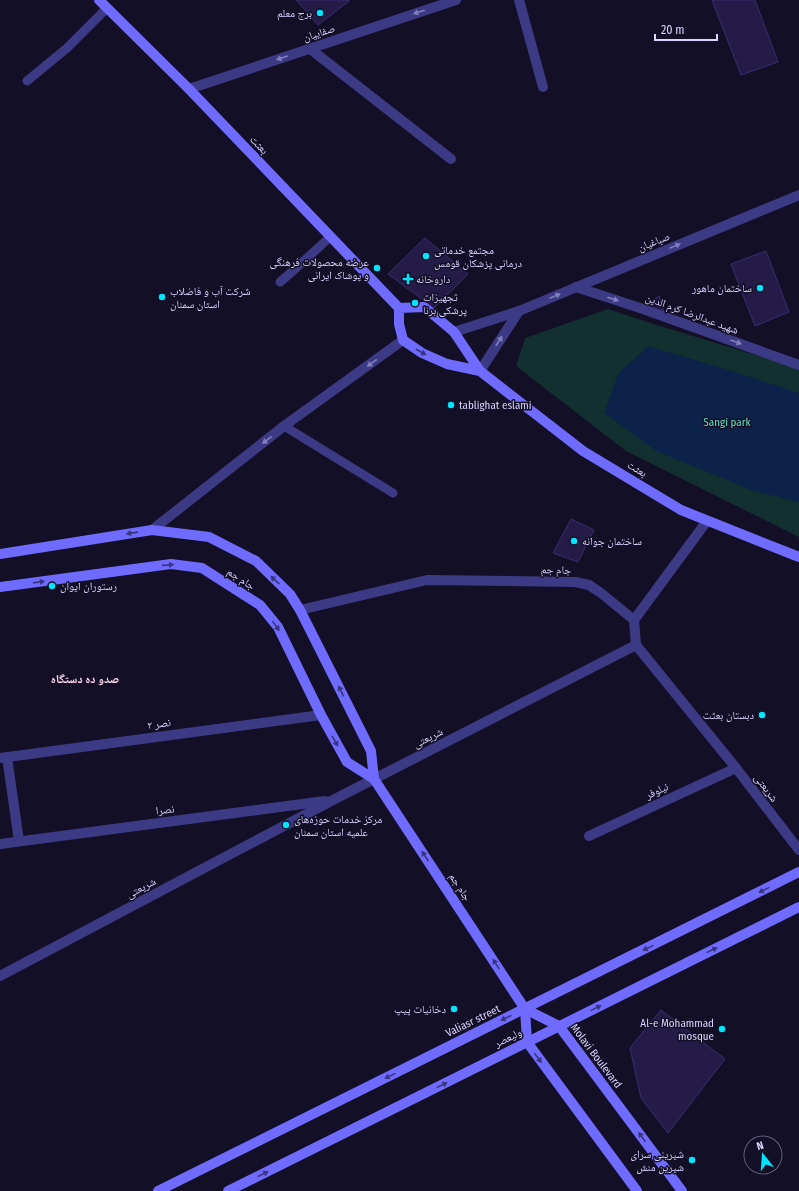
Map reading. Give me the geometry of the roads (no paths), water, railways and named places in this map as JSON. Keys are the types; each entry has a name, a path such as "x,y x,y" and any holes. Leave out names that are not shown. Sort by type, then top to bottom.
{"street":[{"name":"بعثت","path":"99,0 189,89 399,308"},
{"name":"صفاییان","path":"189,89 456,0"},
{"path":"519,0 543,87"},
{"path":"309,48 451,159"},
{"name":"صباغیان","path":"454,332 519,311 799,195"},
{"name":"شهید عبدالرضا کرم الدین","path":"576,287 799,364"},
{"path":"424,306 454,332 480,371 447,364 422,353 403,340 399,324 399,308 424,306"},
{"path":"480,371 519,311"},
{"path":"152,530 284,426 403,340"},
{"name":"بعثت","path":"480,371 583,451 681,510 799,557"},
{"path":"636,645 634,620 707,521"},
{"name":"جام جم","path":"0,554 152,530 209,537 256,561 290,594 300,610 371,751 374,779"},
{"name":"جام جم","path":"0,587 171,564 202,568 260,605 278,627 321,715 347,762 374,779 525,1009"},
{"name":"جام جم","path":"300,610 427,580 575,582 589,585 602,593 634,620"},
{"name":"شریعتی","path":"0,976 333,800 636,645 736,768 799,850"},
{"name":"نصر ۲","path":"3,757 321,715"},
{"path":"3,757 20,841"},
{"name":"نیلوفر","path":"589,836 736,768"},
{"name":"نصرا","path":"0,844 333,800"},
{"name":"Valiasr street","path":"158,1191 799,872"},
{"name":"ولیعصر","path":"228,1191 799,907"},
{"path":"525,1009 527,1042 637,1191"},
{"name":"Molavi Boulevard","path":"525,1009 559,1026 682,1191"}],"lane":[{"path":"27,81 67,48 107,8"},
{"path":"280,282 330,237"},
{"path":"284,426 393,493"}],"water":[{"path":"648,346 799,393 799,502 754,491 656,451 604,413 618,374"}],"place":[{"name":"برج معلم","path":"320,13"},
{"name":"مجتمع خدماتی درمانی پزشکان قومس","path":"426,256"},
{"name":"عرضه محصولات فرهنگی و پوشاک ایرانی","path":"377,268"},
{"name":"داروخانه","path":"408,279"},
{"name":"ساختمان ماهور","path":"760,288"},
{"name":"شرکت آب و فاضلاب استان سمنان","path":"162,297"},
{"name":"تجهیزات پرشکی برنا","path":"415,303"},
{"name":"tablighat eslami","path":"451,405"},
{"name":"ساختمان جوانه","path":"574,541"},
{"name":"رستوران ایوان","path":"52,586"},
{"name":"دبستان بعثت","path":"762,715"},
{"name":"مرکز خدمات حوزه‌های علمیه استان سمنان","path":"286,825"},
{"name":"دخانیات پیپ","path":"454,1009"},
{"name":"Al-e Mohammad mosque","path":"722,1029"},
{"name":"شیرینی سرای شیرین منش","path":"692,1160"}],"district":[{"name":"صدو ده دستگاه","path":"85,679"}],"park label":[{"name":"Sangi park","path":"727,422"}]}
